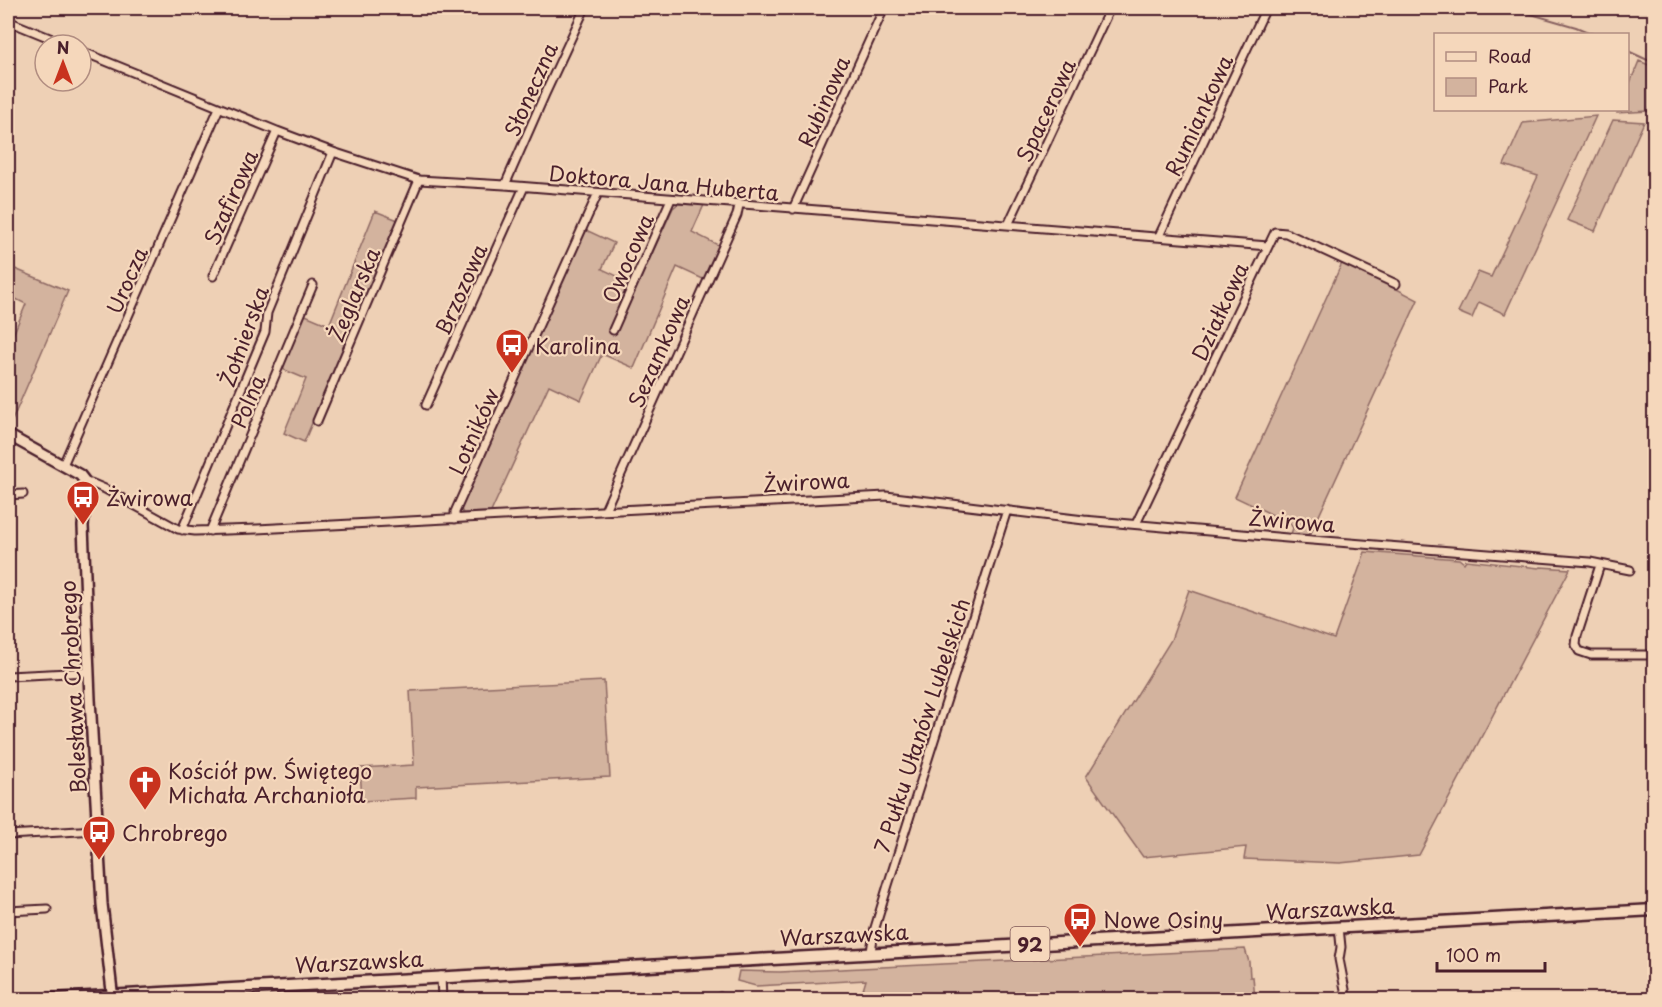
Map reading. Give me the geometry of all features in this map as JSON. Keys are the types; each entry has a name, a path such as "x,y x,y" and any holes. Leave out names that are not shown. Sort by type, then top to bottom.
{"main road":[{"name":"Warszawska","path":"36,999 113,997 441,976 1654,910"}],"street":[{"name":"Słoneczna","path":"505,185 544,94 585,8"},
{"name":"Rubinowa","path":"793,209 884,8"},
{"name":"Spacerowa","path":"1008,225 1110,8"},
{"name":"Rumiankowa","path":"1159,236 1266,8"},
{"path":"8,21 38,33"},
{"name":"Doktora Jana Huberta","path":"93,56 333,152 419,180 1268,246"},
{"name":"Urocza","path":"63,465 219,108"},
{"name":"Szafirowa","path":"213,276 277,130"},
{"name":"Żołnierska","path":"182,530 265,333 267,314 333,152"},
{"name":"Żeglarska","path":"317,421 419,180"},
{"name":"Brzozowa","path":"426,405 524,187"},
{"name":"Lotników","path":"455,519 455,512 598,193"},
{"name":"Owocowa","path":"613,330 671,199"},
{"name":"Sezamkowa","path":"605,510 732,226 739,205"},
{"name":"Działkowa","path":"1136,525 1275,232 1286,233 1396,284"},
{"name":"Polna","path":"210,531 313,285"},
{"name":"Żwirowa","path":"8,435 80,475 87,484 91,483 105,489 182,530 210,531 455,519 871,496 902,497 1136,525 1590,562 1630,570"},
{"name":"Bolesława Chrobrego","path":"87,484 83,526 97,830 102,904 113,997"},
{"path":"8,495 23,494"},
{"name":"7 Pułku Ułanów Lubelskich","path":"871,952 874,931 891,875 1007,510"},
{"path":"1600,565 1576,645 1580,651 1591,655 1654,655"},
{"path":"8,676 89,672"},
{"path":"8,835 97,830"},
{"path":"8,911 46,909"},
{"path":"1340,927 1339,959 1347,999"},
{"path":"441,976 442,999"}],"green space":[{"path":"1639,61 1654,67 1654,99 1649,111 1617,113 1618,111 1629,111 1629,86"},
{"path":"1596,116 1505,314 1479,302 1472,318 1458,312 1478,272 1491,277 1538,176 1504,165 1523,123"},
{"path":"1613,120 1644,122 1595,231 1567,220"},
{"path":"678,204 704,205 692,232 720,246 705,280 677,267 634,368 602,354 581,400 549,385 491,512 463,513 460,508 586,230 614,243 602,269 630,282 608,330 615,334 673,208"},
{"path":"375,211 398,220 304,442 284,433 306,379 280,368 303,314 329,325"},
{"path":"1343,261 1418,300 1311,533 1306,536 1291,534 1293,528 1290,523 1235,497"},
{"path":"8,266 68,291 8,430 8,347 26,304 8,295"},
{"path":"1365,552 1459,559 1464,563 1466,560 1570,569 1419,855 1340,863 1244,859 1246,847 1143,857 1086,777 1171,640 1189,590 1334,639"},
{"path":"604,681 610,777 416,787 416,798 362,801 360,768 414,765 410,691"},
{"path":"1245,949 1250,977 1253,977 1255,999 860,1000 866,980 756,986 737,981 739,971 780,972"}],"waterway":[{"path":"1510,8 1591,33"},
{"path":"1629,51 1654,63"}],"place":[{"name":"Karolina","path":"512,374"},
{"name":"Żwirowa","path":"83,526"},
{"name":"Kościół pw. Świętego Michała Archanioła","path":"145,811"},
{"name":"Chrobrego","path":"99,861"},
{"name":"Nowe Osiny","path":"1080,948"}]}
